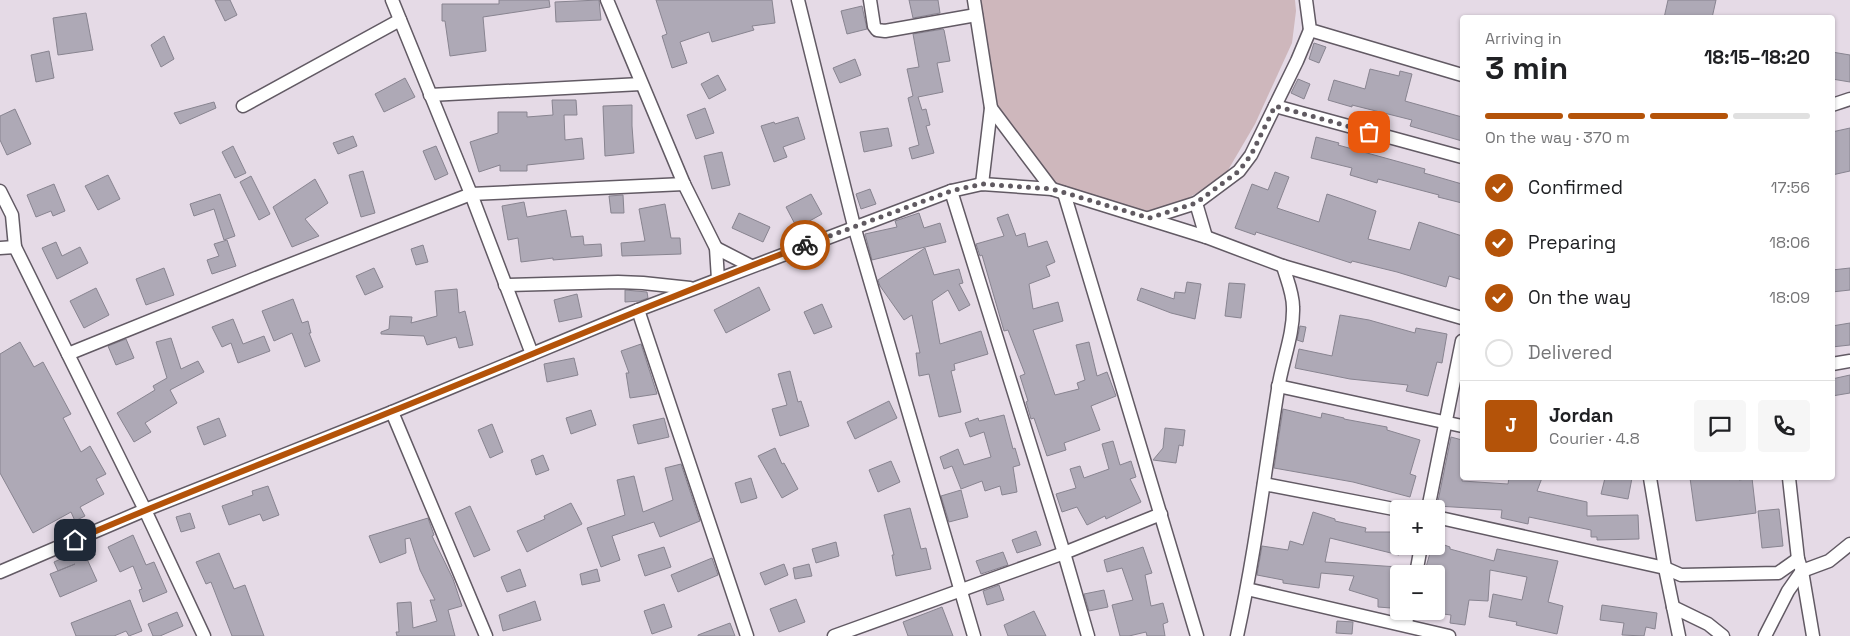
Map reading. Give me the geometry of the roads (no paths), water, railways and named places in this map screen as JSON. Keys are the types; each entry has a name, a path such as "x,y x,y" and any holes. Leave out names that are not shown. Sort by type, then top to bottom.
{"street":[{"path":"392,0 471,194 532,354"},
{"path":"607,0 684,184 716,248 718,279"},
{"path":"798,0 854,226 974,636"},
{"path":"870,0 874,26 877,30 885,31 976,15"},
{"path":"974,0 991,108 982,184"},
{"path":"1149,218 1196,203 1239,171 1251,155 1310,30 1306,0"},
{"path":"244,106 400,20"},
{"path":"1310,30 1460,74"},
{"path":"430,95 641,84"},
{"path":"1835,104 1850,100"},
{"path":"1275,106 1460,157"},
{"path":"991,108 1052,189"},
{"path":"68,354 471,194 684,184"},
{"path":"0,572 145,510 392,412 638,310 854,226 951,191 982,184 1052,189 1206,237 1283,266 1460,317"},
{"path":"0,191 12,215 15,247 145,510 204,636"},
{"path":"951,191 1088,636"},
{"path":"1064,193 1197,636"},
{"path":"1196,203 1206,237"},
{"path":"0,248 15,247"},
{"path":"716,248 751,266"},
{"path":"1237,636 1248,589 1278,386 1292,324 1293,307 1291,291 1283,266"},
{"path":"505,285 618,282 692,289"},
{"path":"638,310 746,636"},
{"path":"1430,500 1460,351"},
{"path":"1835,364 1850,361"},
{"path":"1278,386 1460,426"},
{"path":"392,412 486,636"},
{"path":"1650,480 1664,568 1679,636"},
{"path":"1789,480 1798,558 1813,636"},
{"path":"1264,484 1390,508"},
{"path":"834,636 1064,553 1161,514"},
{"path":"1445,519 1664,568 1680,575 1778,573 1798,558"},
{"path":"1765,636 1788,591 1802,571 1829,561 1850,544"},
{"path":"1248,589 1449,636"},
{"path":"1673,607 1708,624 1723,636"},
{"path":"1406,625 1407,620"}]}
